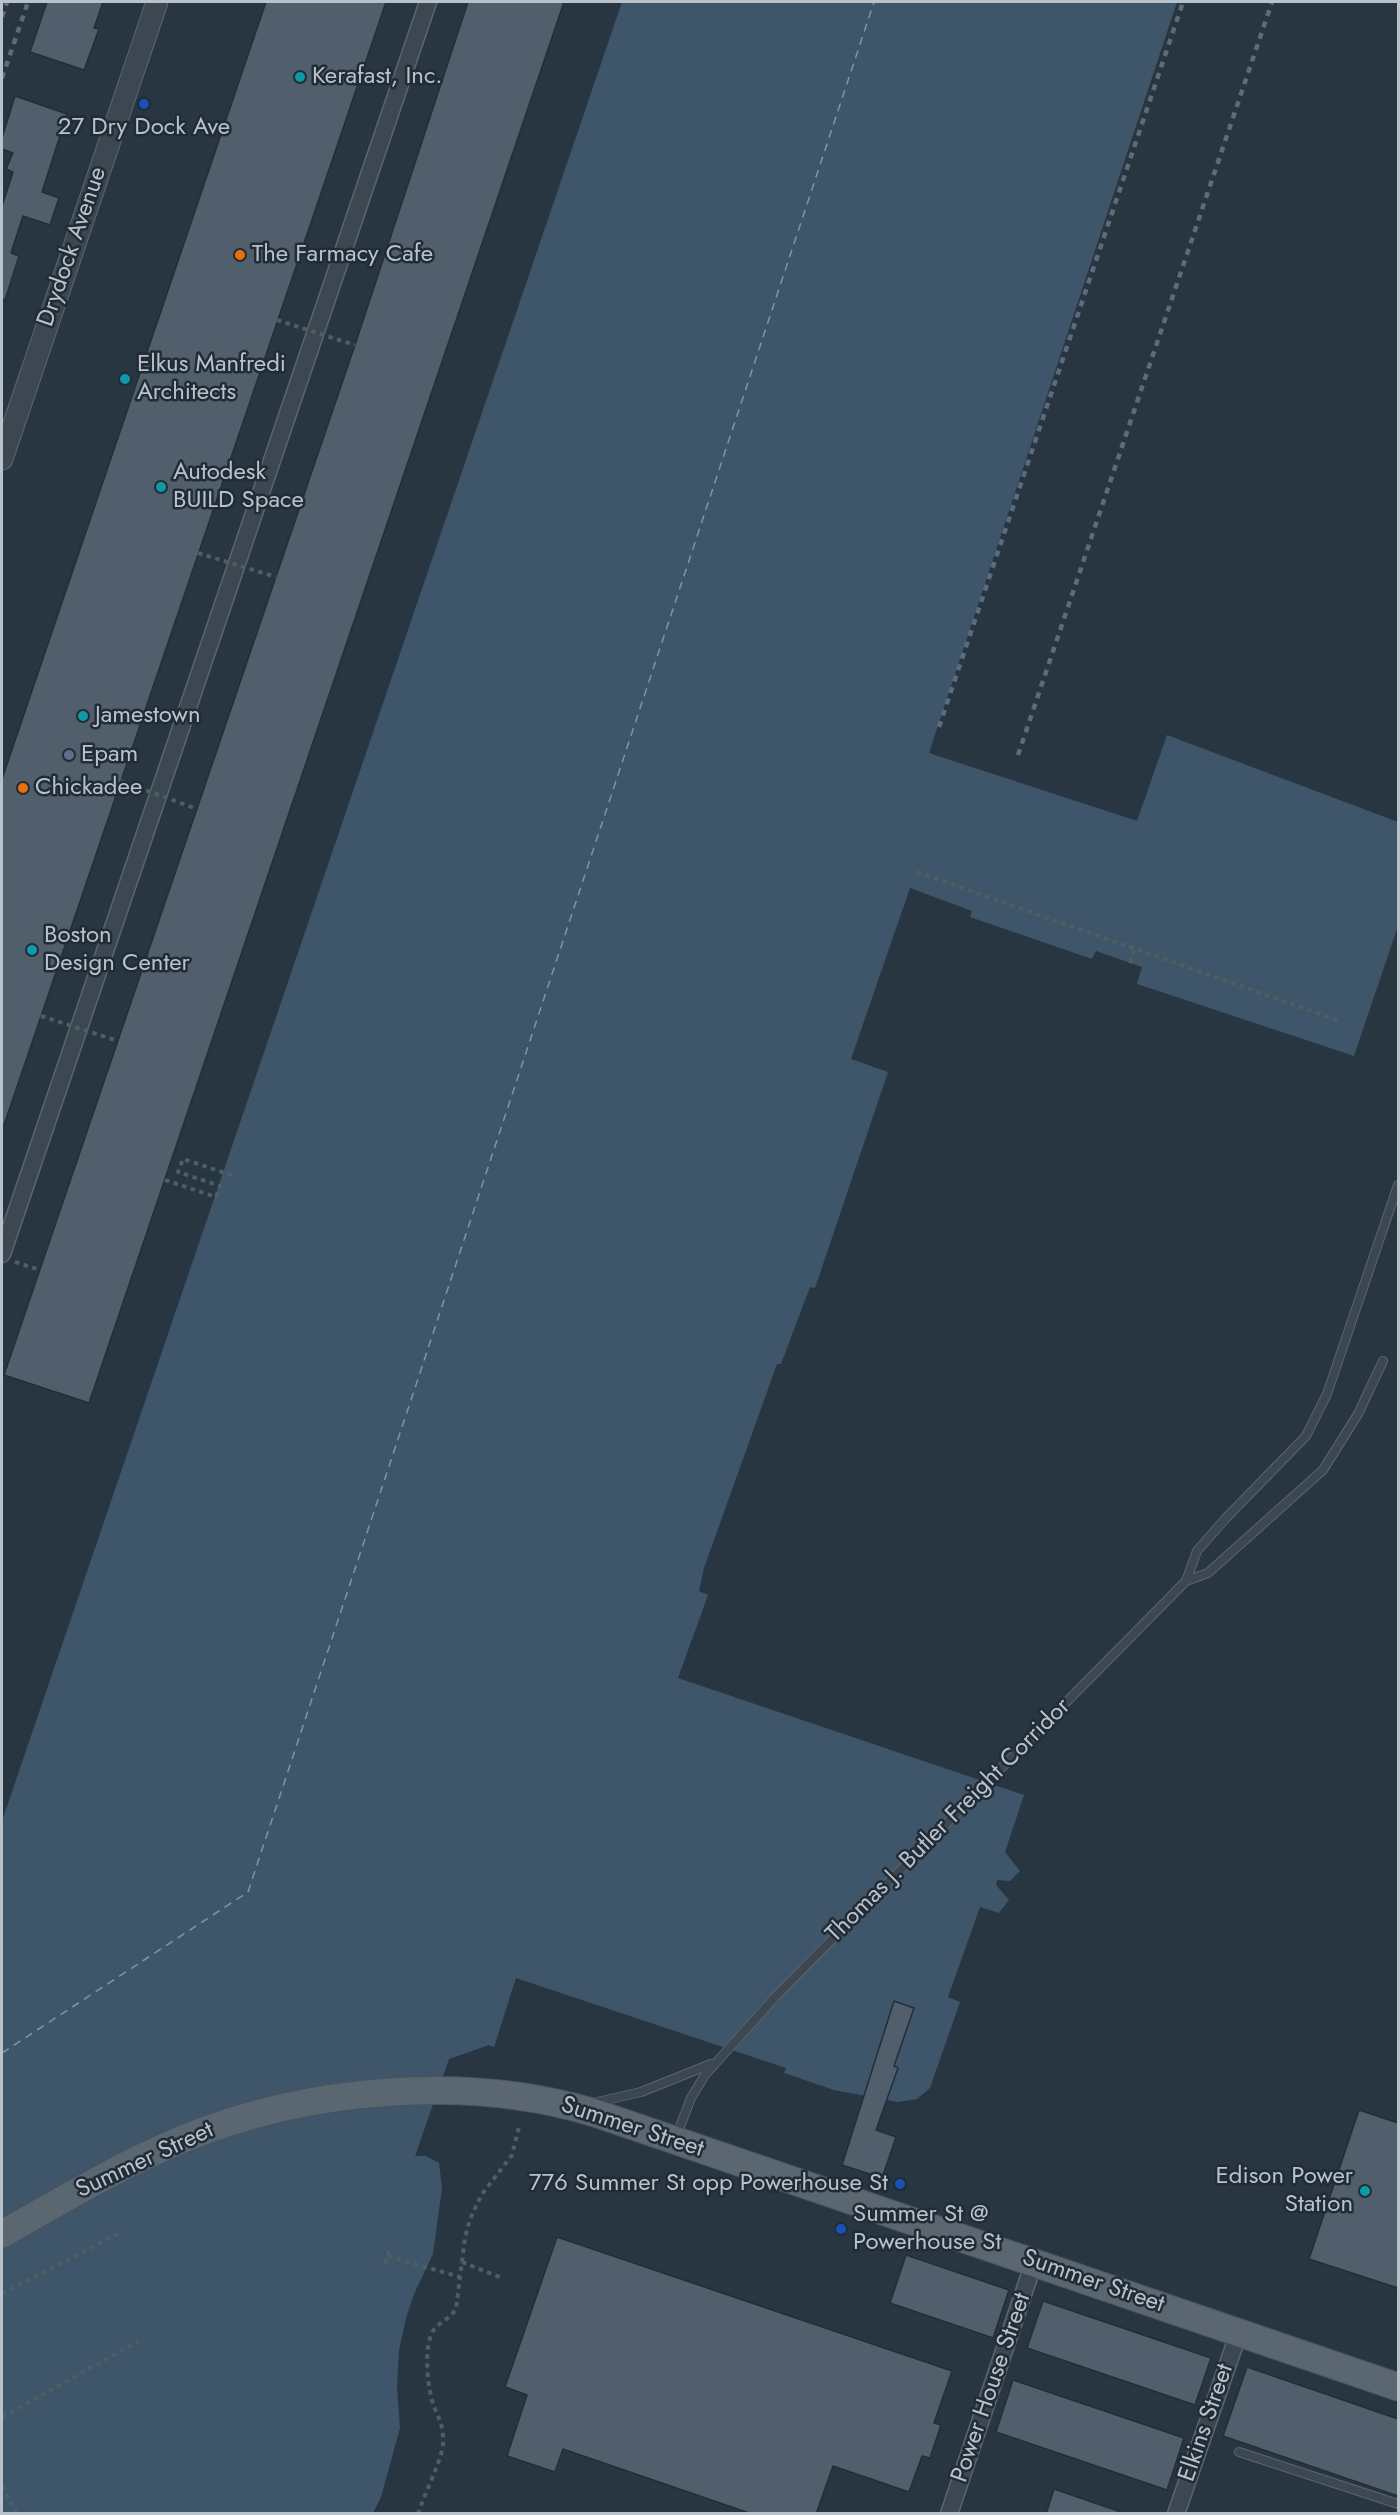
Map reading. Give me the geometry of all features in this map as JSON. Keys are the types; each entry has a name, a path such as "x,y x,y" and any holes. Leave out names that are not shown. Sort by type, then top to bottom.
{"main road":[{"name":"Summer Street","path":"2,2234 137,2160 184,2139 234,2121 287,2107 340,2098 450,2091 554,2103 601,2115 1398,2387"}],"street":[{"name":"Drydock Avenue","path":"2,459 157,2"},
{"path":"6,1257 428,2"},
{"name":"Power House Street","path":"949,2514 1034,2262"},
{"name":"Elkins Street","path":"1176,2514 1239,2332"}],"lane":[{"name":"Thomas J. Butler Freight Corridor","path":"675,2140 691,2098 715,2062 777,1995 1186,1581 1197,1551 1306,1436 1327,1394 1398,1185"},
{"name":"Thomas J. Butler Freight Corridor","path":"1186,1581 1208,1573 1323,1470 1358,1414 1383,1361"},
{"name":"Thomas J. Butler Freight Corridor","path":"554,2103 596,2102 624,2097 715,2062"},
{"path":"1239,2452 1398,2504"}],"path":[{"path":"278,320 355,345"},
{"path":"198,553 276,577"},
{"path":"121,781 197,809"},
{"path":"917,872 1340,1021"},
{"path":"1131,963 1135,948"},
{"path":"41,1016 118,1041"},
{"path":"165,1180 216,1197 220,1185 178,1172 183,1159 237,1177"},
{"path":"6,1257 40,1270"},
{"path":"418,2514 443,2445 441,2419 433,2404 428,2380 430,2341 436,2328 446,2321 456,2309 465,2238 475,2206 512,2155 519,2127"},
{"path":"2,2294 117,2234"},
{"path":"386,2264 390,2248"},
{"path":"388,2256 460,2277"},
{"path":"462,2262 502,2278"},
{"path":"2,2417 139,2341"},
{"path":"2,2486 17,2514"}],"water":[{"path":"622,2 1177,2 929,753 1137,821 1167,735 1398,822 1398,926 1354,1056 1137,984 1142,967 1096,951 1092,959 970,917 972,911 910,888 851,1059 888,1072 815,1288 810,1287 781,1364 777,1364 704,1568 699,1591 708,1595 678,1678 1024,1795 1005,1852 1020,1871 1010,1881 997,1880 996,1885 1009,1900 999,1913 980,1907 948,1997 960,2002 930,2088 917,2099 898,2102 834,2090 784,2073 786,2068 516,1978 494,2047 489,2045 449,2059 415,2156 426,2156 439,2163 442,2188 433,2254 414,2294 399,2350 397,2387 400,2428 381,2497 373,2513 2,2514 2,1821"}],"building":[{"path":"47,2 103,2 94,28 99,29 84,70 30,52"},
{"path":"266,2 386,2 4,1125 2,1124 2,779"},
{"path":"468,2 564,2 89,1403 4,1375 355,345"},
{"path":"15,96 67,114 42,192 59,198 50,225 23,216 11,253 19,256 5,300 2,299 2,206 13,172 6,169 13,153 2,149 2,138"},
{"path":"894,2001 914,2008 894,2066 898,2068 876,2130 896,2137 882,2178 842,2165"},
{"name":"Edison Power Station","path":"1359,2110 1398,2123 1398,2288 1309,2259"},
{"path":"557,2237 952,2371 934,2423 941,2425 930,2458 922,2456 909,2492 833,2466 816,2514 752,2514 563,2449 555,2472 507,2456 527,2395 505,2387"},
{"path":"906,2255 1009,2290 993,2338 890,2303"},
{"path":"1043,2301 1211,2358 1195,2405 1027,2348"},
{"path":"1247,2367 1398,2419 1398,2496 1223,2436"},
{"path":"1013,2380 1184,2438 1167,2490 996,2432"},
{"path":"1054,2489 1118,2511 1118,2514 1046,2514"}],"ferry route":[{"path":"2,2053 248,1892 874,2"}],"railway":[{"path":"2,17 7,2"},
{"path":"2,78 28,2"},
{"path":"939,727 1183,2"},
{"path":"1018,755 1272,2"}],"place":[{"name":"Kerafast, Inc.","path":"300,77"},
{"name":"27 Dry Dock Ave","path":"144,104"},
{"name":"The Farmacy Cafe","path":"240,255"},
{"name":"Elkus Manfredi Architects","path":"125,379"},
{"name":"Autodesk BUILD Space","path":"161,487"},
{"name":"Jamestown","path":"83,716"},
{"name":"Epam","path":"69,755"},
{"name":"Chickadee","path":"23,788"},
{"name":"Boston Design Center","path":"32,950"},
{"name":"776 Summer St opp Powerhouse St","path":"900,2184"},
{"name":"Edison Power Station","path":"1365,2191"},
{"name":"Summer St @ Powerhouse St","path":"841,2229"}]}
